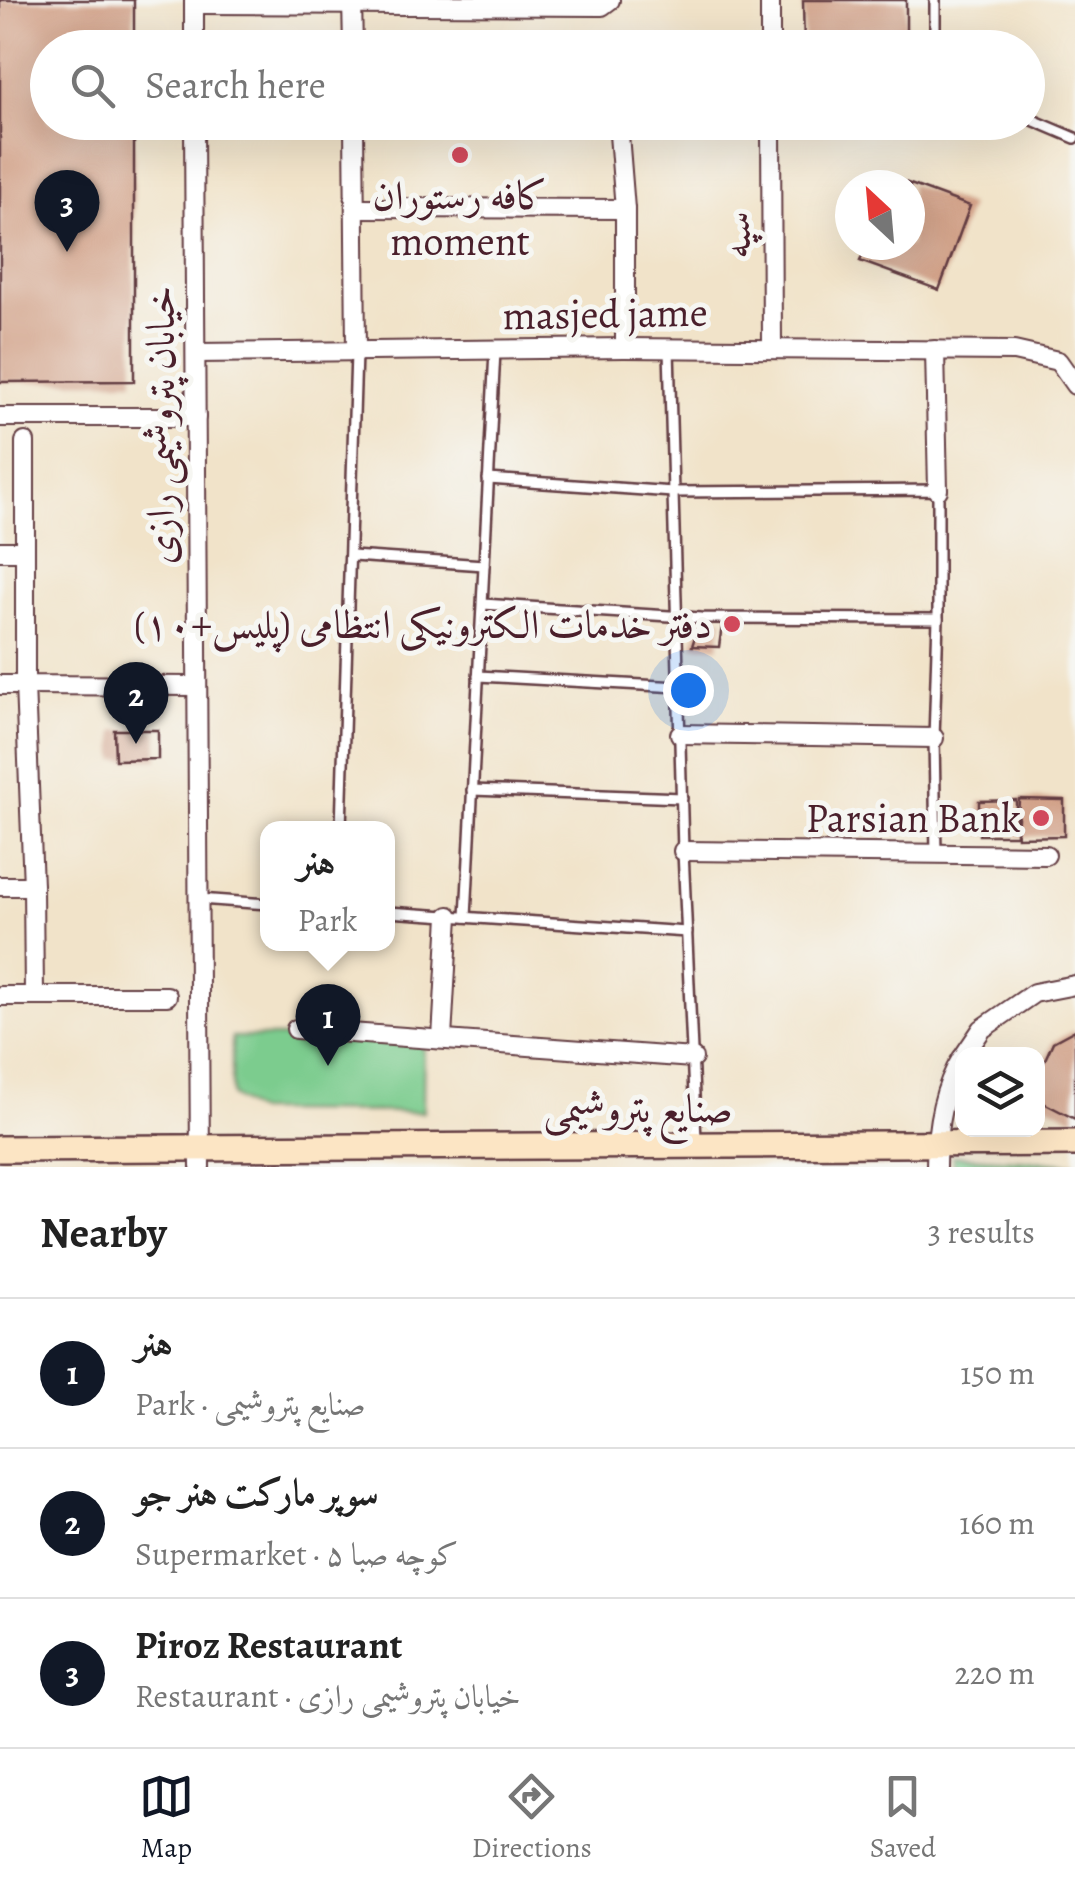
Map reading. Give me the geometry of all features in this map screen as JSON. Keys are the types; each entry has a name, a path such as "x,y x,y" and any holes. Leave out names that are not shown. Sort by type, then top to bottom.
{"main road":[{"name":"صنایع پتروشیمی","path":"0,1148 200,1157 696,1145 936,1155 1075,1143"}],"street":[{"path":"194,30 194,2 602,6 610,0"},
{"path":"770,0 770,30"},
{"path":"352,2 353,30"},
{"name":"خیابان پتروشیمی رازی","path":"194,140 200,1157"},
{"path":"354,140 356,354"},
{"path":"619,140 625,348"},
{"name":"سپه","path":"771,140 772,348"},
{"path":"355,208 624,209"},
{"name":"masjed jame","path":"196,353 625,348 1014,352 1058,360 1075,386"},
{"path":"935,350 938,490"},
{"path":"0,417 196,417"},
{"path":"25,442 25,684 34,995"},
{"path":"0,551 24,551"},
{"path":"0,685 195,686"},
{"path":"680,734 934,738"},
{"path":"684,851 1046,856"},
{"path":"0,886 33,886"},
{"path":"442,1038 457,917"},
{"path":"970,1047 982,1028 1034,994 1075,985"},
{"path":"0,996 167,996"},
{"path":"296,1030 693,1058"},
{"path":"936,1155 948,1081 955,1070"}],"lane":[{"path":"934,0 935,30"},
{"path":"1045,125 1075,138"},
{"path":"669,349 696,1145"},
{"path":"457,917 472,790 494,350"},
{"path":"341,821 356,354"},
{"path":"488,479 673,492 938,490 936,854"},
{"path":"352,556 484,565"},
{"path":"483,604 700,618 938,619"},
{"path":"478,676 679,687"},
{"path":"472,790 682,798"},
{"path":"199,899 260,903"},
{"path":"395,913 687,932"}],"green space":[{"path":"232,1037 424,1037 423,1112 254,1111 232,1096"},
{"path":"953,1156 1075,1164 1075,1167 953,1167"}],"building":[{"path":"0,0 134,0 134,30 30,30 30,140 134,140 134,381 0,382"},
{"path":"803,0 906,0 906,30 804,30"},
{"path":"925,189 970,206 939,290 860,261 925,260"},
{"path":"701,618 723,618 719,647 692,646"},
{"path":"114,730 158,730 158,759 115,760"},
{"name":"Parsian Bank","path":"1019,799 1064,800 1064,836 1017,837"},
{"path":"1016,800 1016,835 979,835 979,801"},
{"path":"1075,1030 1075,1119 1045,1104 1045,1060 1053,1042"}],"place":[{"name":"کافه رستوران moment","path":"460,155"},
{"name":"Piroz Restaurant","path":"67,252"},
{"name":"دفتر خدمات الکترونیکی انتظامی (پلیس+۱۰)","path":"732,624"},
{"name":"سوپر مارکت هنر جو","path":"136,744"},
{"name":"Parsian Bank","path":"1041,818"},
{"name":"هنر","path":"328,1066"}]}
